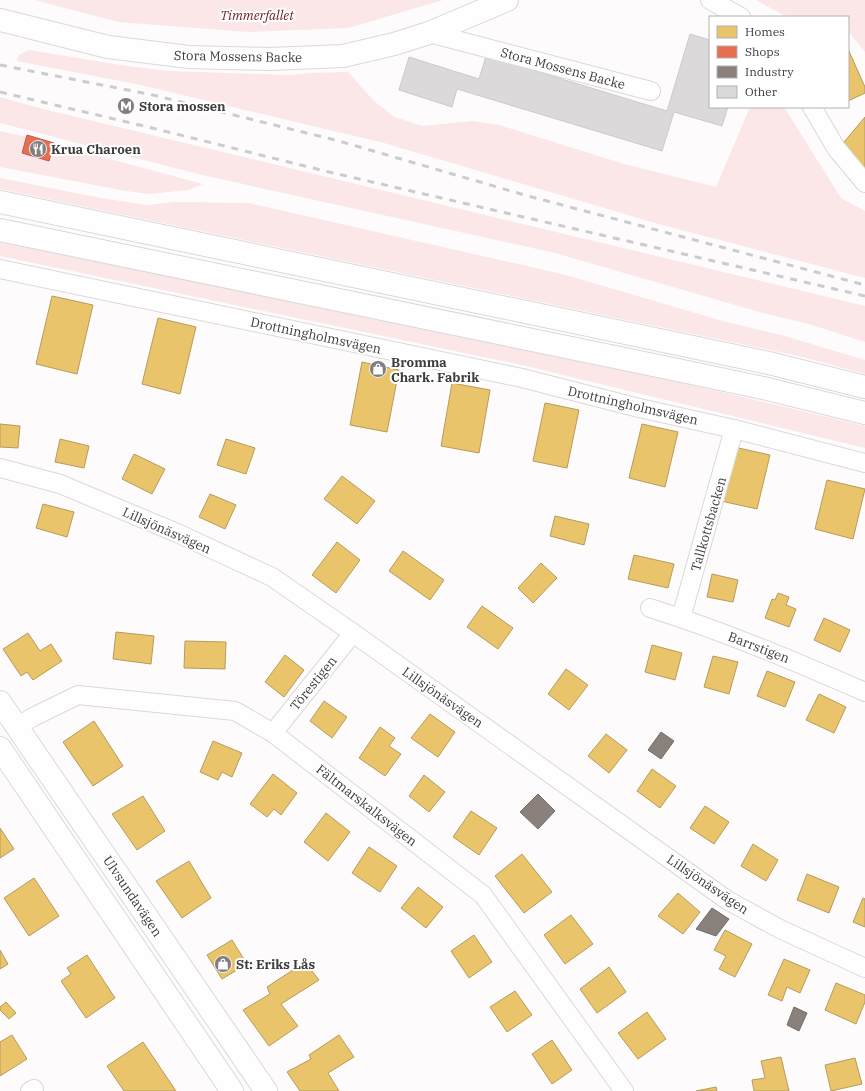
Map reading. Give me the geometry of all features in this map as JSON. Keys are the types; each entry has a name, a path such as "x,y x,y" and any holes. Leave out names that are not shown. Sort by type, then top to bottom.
{"main road":[{"name":"Stora Mossens Backe","path":"0,20 108,47 190,57 270,59 343,56 394,44 429,33 507,0"},
{"path":"0,202 769,363 865,387"},
{"path":"0,230 675,369 763,388 865,413"},
{"name":"Ulvsundavägen","path":"0,702 18,726 266,1091"},
{"path":"0,748 232,1091"}],"street":[{"path":"710,0 739,16"},
{"name":"Stora Mossens Backe","path":"429,33 651,91"},
{"path":"813,108 836,148 865,183"},
{"name":"Drottningholmsvägen","path":"0,269 522,378 639,408 734,429 865,463"},
{"name":"Tallkottsbacken","path":"682,618 734,429"},
{"name":"Lillsjönäsvägen","path":"0,468 60,484 177,533 272,577 353,633 727,900 780,929 865,968"},
{"name":"Barrstigen","path":"650,608 682,618 792,660 865,692"},
{"name":"Törestigen","path":"273,733 353,633"},
{"name":"Fältmarskalksvägen","path":"18,726 78,695 235,711 273,733 483,895 624,1091"}],"green space":[{"name":"Timmerfallet","path":"35,0 443,0 348,28 248,32 118,22"},
{"path":"756,0 865,0 865,52 849,32 849,16 785,16"},
{"path":"29,50 127,66 169,71 290,75 348,72 374,101 394,117 423,126 473,121 499,125 624,164 716,187 750,108 785,108 841,198 865,211 865,278 655,223 384,143 141,85 17,61 19,55"},
{"path":"0,97 39,108 865,306 865,342 809,324 763,313 555,253 198,174 0,123"},
{"path":"0,131 203,184 188,190 149,194 0,167"},
{"path":"0,178 101,198 147,205 175,202 249,203 566,275 726,322 785,336 865,360 865,374 799,356 0,189"},
{"path":"0,241 325,307 758,400 865,426 865,448 522,365 0,256"}],"building: Homes":[{"path":"849,51 865,87 865,93 849,101"},
{"path":"865,117 865,169 839,148"},
{"path":"52,296 93,305 77,374 36,364"},
{"path":"158,318 196,327 180,394 142,384"},
{"path":"362,362 399,370 387,432 350,425"},
{"path":"452,383 490,390 479,453 441,446"},
{"path":"545,403 579,410 567,468 533,461"},
{"path":"0,424 20,426 18,448 0,447"},
{"path":"642,424 678,432 665,487 629,478"},
{"path":"60,439 89,446 84,468 55,462"},
{"path":"226,439 255,448 246,474 217,465"},
{"path":"734,447 770,455 757,509 721,501"},
{"path":"134,454 165,469 152,494 122,479"},
{"path":"342,476 375,501 357,524 324,499"},
{"path":"827,480 865,489 853,539 815,529"},
{"path":"210,494 236,505 225,529 199,517"},
{"path":"43,504 74,512 67,537 36,528"},
{"path":"555,516 589,524 584,545 550,536"},
{"path":"337,542 360,560 336,593 312,575"},
{"path":"403,551 444,580 430,600 389,571"},
{"path":"634,555 674,564 668,588 628,579"},
{"path":"541,563 557,578 533,603 518,588"},
{"path":"712,574 738,580 733,602 707,597"},
{"path":"778,593 789,597 786,605 796,609 789,627 765,618 772,599 775,600"},
{"path":"482,606 513,628 498,649 467,627"},
{"path":"824,618 850,630 840,652 814,640"},
{"path":"116,632 154,636 151,664 113,659"},
{"path":"28,633 40,651 51,644 62,661 33,680 27,672 21,676 3,649"},
{"path":"185,641 226,642 225,669 184,668"},
{"path":"652,645 682,653 675,680 645,672"},
{"path":"285,655 304,670 284,697 265,682"},
{"path":"713,656 738,662 729,694 704,687"},
{"path":"566,669 588,685 569,710 548,694"},
{"path":"767,671 795,682 785,707 757,696"},
{"path":"819,694 846,707 834,733 806,720"},
{"path":"324,701 347,717 332,738 310,721"},
{"path":"430,714 455,732 438,757 411,738"},
{"path":"94,721 123,766 93,786 63,742"},
{"path":"380,727 395,738 389,746 401,754 385,776 359,758"},
{"path":"606,734 627,750 609,773 588,756"},
{"path":"213,741 242,753 232,777 222,772 218,780 200,772"},
{"path":"652,769 676,786 660,808 637,791"},
{"path":"273,774 297,793 281,815 274,809 267,817 250,804"},
{"path":"424,775 445,792 429,812 409,796"},
{"path":"143,796 165,831 137,850 112,814"},
{"path":"705,806 729,822 714,844 690,828"},
{"path":"471,811 497,828 479,855 453,837"},
{"path":"326,813 350,832 328,861 304,842"},
{"path":"0,828 14,849 0,858"},
{"path":"753,844 778,860 766,881 741,866"},
{"path":"369,847 397,866 380,892 352,873"},
{"path":"522,854 552,892 524,913 495,876"},
{"path":"189,861 211,898 182,918 156,881"},
{"path":"807,874 839,887 829,913 797,900"},
{"path":"34,878 59,916 29,936 4,898"},
{"path":"418,887 443,907 426,928 401,908"},
{"path":"678,893 700,912 683,934 658,916"},
{"path":"863,898 865,899 865,927 853,922"},
{"path":"571,915 593,944 565,964 544,935"},
{"path":"725,930 752,944 735,977 719,969 726,956 714,950"},
{"path":"474,935 492,962 469,978 451,951"},
{"path":"232,940 247,964 222,979 207,955"},
{"path":"0,950 8,964 0,969"},
{"path":"87,955 115,998 86,1018 61,981 71,974 67,968"},
{"path":"784,959 810,970 800,993 787,987 782,1001 768,995"},
{"path":"305,962 319,980 281,1004 298,1026 269,1046 243,1010 270,994 267,987"},
{"path":"609,967 626,992 597,1013 580,989"},
{"path":"836,983 865,995 865,1002 856,1024 825,1010"},
{"path":"515,991 532,1015 507,1032 490,1007"},
{"path":"6,1002 16,1013 9,1019 0,1010 0,1007"},
{"path":"647,1012 666,1039 638,1059 618,1033"},
{"path":"12,1035 27,1059 0,1076 0,1042"},
{"path":"339,1035 354,1057 328,1073 339,1091 300,1091 287,1072 311,1059 309,1055"},
{"path":"552,1040 572,1070 552,1084 532,1054"},
{"path":"143,1042 176,1091 124,1091 107,1066"},
{"path":"781,1057 789,1091 754,1091 752,1080 765,1078 761,1061"},
{"path":"855,1058 862,1084 831,1091 825,1065"},
{"path":"716,1087 717,1091 696,1091"}],"building: Shops":[{"name":"Krua Charoen","path":"27,135 54,143 49,161 22,153"}],"building: Industry":[{"path":"661,732 674,741 661,759 648,750"},
{"path":"538,794 555,811 538,829 520,812"},
{"path":"712,908 729,919 716,936 696,929"},
{"path":"794,1007 807,1013 799,1031 787,1025"}],"building: Other":[{"path":"690,34 709,40 709,108 728,108 722,126 674,112 662,151 457,89 452,107 399,90 409,57 479,79 486,56 667,111"}],"railway":[{"path":"0,65 153,95 339,141 528,196 865,285"},
{"path":"0,92 329,172 865,296"}],"place":[{"name":"Stora mossen","path":"126,106"},
{"name":"Krua Charoen","path":"38,149"},
{"name":"Bromma Chark. Fabrik","path":"378,369"},
{"name":"St: Eriks Lås","path":"223,964"}]}
